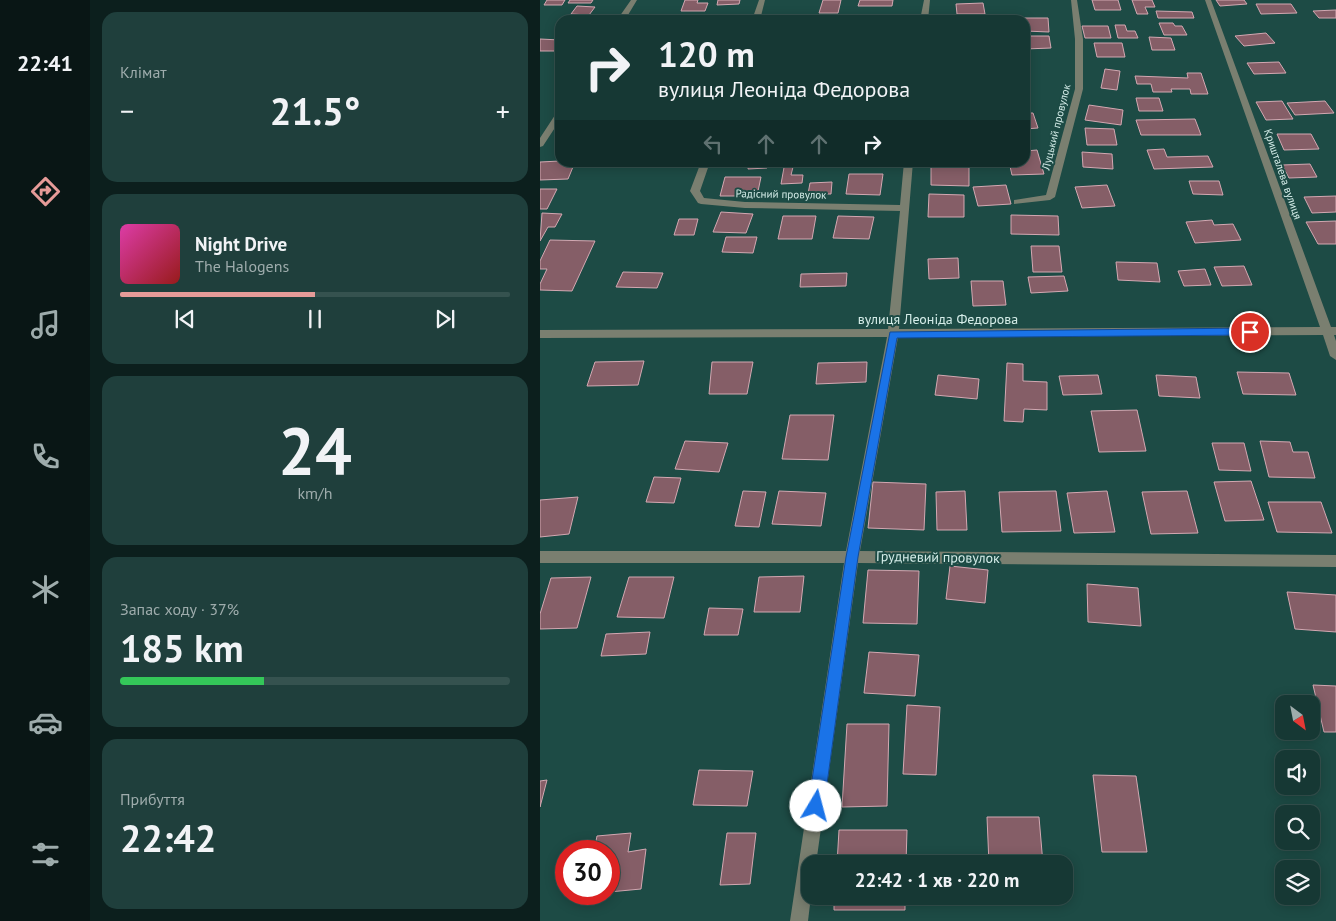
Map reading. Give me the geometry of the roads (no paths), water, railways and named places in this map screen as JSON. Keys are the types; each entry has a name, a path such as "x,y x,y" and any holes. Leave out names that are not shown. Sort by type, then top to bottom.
{"street":[{"path":"624,15 634,0"},
{"path":"758,15 762,0"},
{"path":"925,15 927,0"},
{"name":"Луцький провулок","path":"1018,202 1050,197 1079,89 1078,39 1074,0"},
{"name":"Кришталева вулиця","path":"1208,0 1245,100 1276,193 1332,331 1336,356"},
{"path":"540,144 555,122"},
{"name":"Радісний провулок","path":"704,167 695,191 700,201 745,205 904,208"},
{"path":"800,921 852,557 893,335 908,167"},
{"name":"вулиця Леоніда Федорова","path":"540,334 893,335 1332,331"},
{"name":"Грудневий провулок","path":"540,557 852,557 1336,561"}]}
